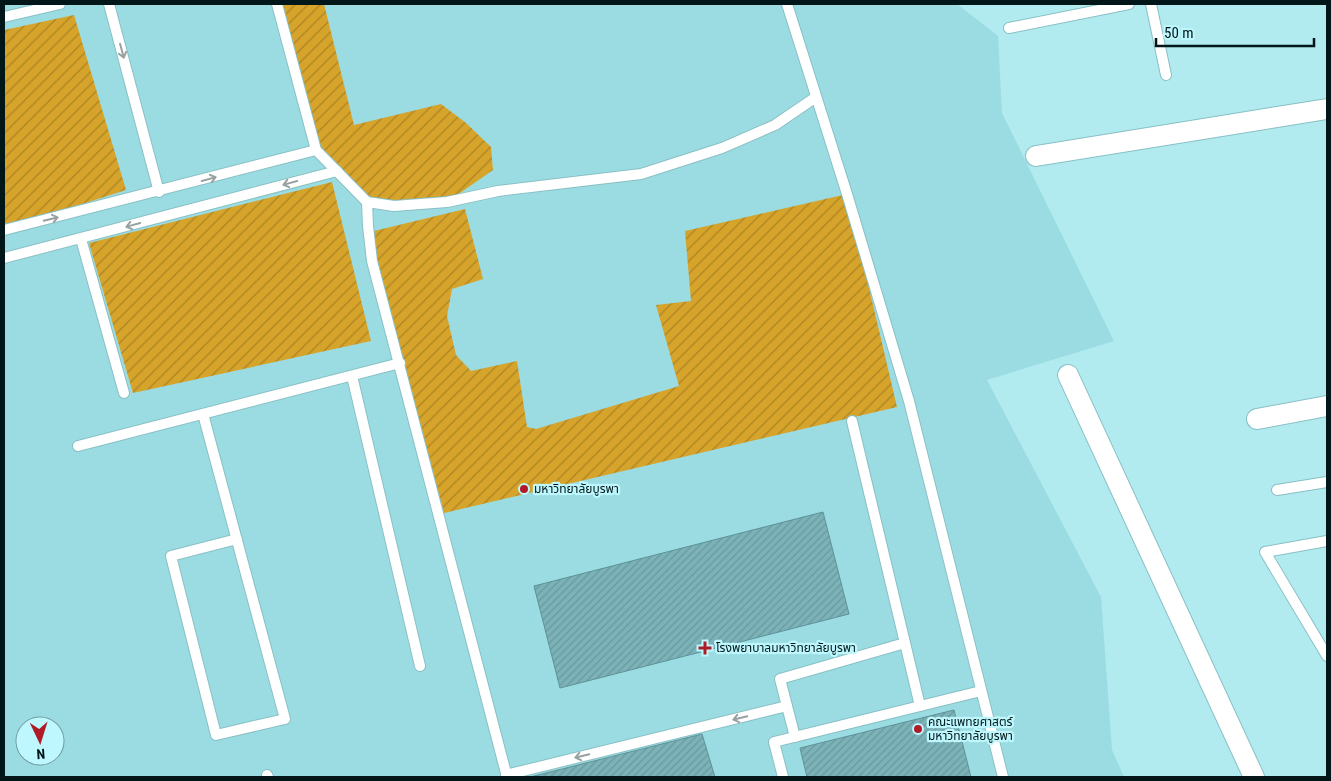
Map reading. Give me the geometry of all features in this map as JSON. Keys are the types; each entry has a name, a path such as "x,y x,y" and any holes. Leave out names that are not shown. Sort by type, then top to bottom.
{"street":[{"path":"1036,156 1327,109"},
{"path":"1068,375 1254,777"},
{"path":"1257,419 1327,406"}],"lane":[{"path":"4,17 60,4"},
{"path":"109,4 159,192"},
{"path":"277,4 316,150 367,202 394,206 447,202 498,191 641,174 722,148 775,125 816,97"},
{"path":"787,4 909,401 1002,777"},
{"path":"1009,28 1129,4"},
{"path":"1151,4 1166,74"},
{"path":"4,230 159,192 316,150"},
{"path":"4,258 337,171"},
{"path":"367,202 372,261 506,776 787,706"},
{"path":"81,239 124,393"},
{"path":"78,446 400,364"},
{"path":"352,376 420,666"},
{"path":"203,414 237,539 285,719 216,735 171,556 237,539"},
{"path":"852,421 920,706"},
{"path":"1277,490 1327,482"},
{"path":"1327,541 1266,552 1327,656"},
{"path":"795,736 780,678 906,643"},
{"path":"783,777 774,742 981,691"}],"shaded area":[{"name":"มหาวิทยาลัยบูรพา","path":"4,4 957,4 998,36 1002,113 1114,341 987,380 1101,597 1112,750 1124,777 4,777"},
{"path":"277,4 324,4 354,125 441,104 466,123 491,147 493,170 447,202 394,206 358,193 321,156"},
{"path":"74,15 126,190 4,229 4,30"},
{"path":"332,182 371,341 133,393 89,243"},
{"path":"847,194 897,407 444,513 369,234 374,231 465,209 483,279 452,289 447,316 456,355 471,371 517,361 527,427 536,429 679,386 656,305 691,301 685,231"}],"building":[{"path":"823,512 849,614 560,688 534,586"},
{"name":"คณะแพทยศาสตร์ มหาวิทยาลัยบูรพา","path":"954,710 971,777 807,777 800,748"},
{"path":"702,734 715,777 530,777"}],"place":[{"name":"มหาวิทยาลัยบูรพา","path":"524,489"},
{"name":"โรงพยาบาลมหาวิทยาลัยบูรพา","path":"705,648"},
{"name":"คณะแพทยศาสตร์ มหาวิทยาลัยบูรพา","path":"918,729"}]}
